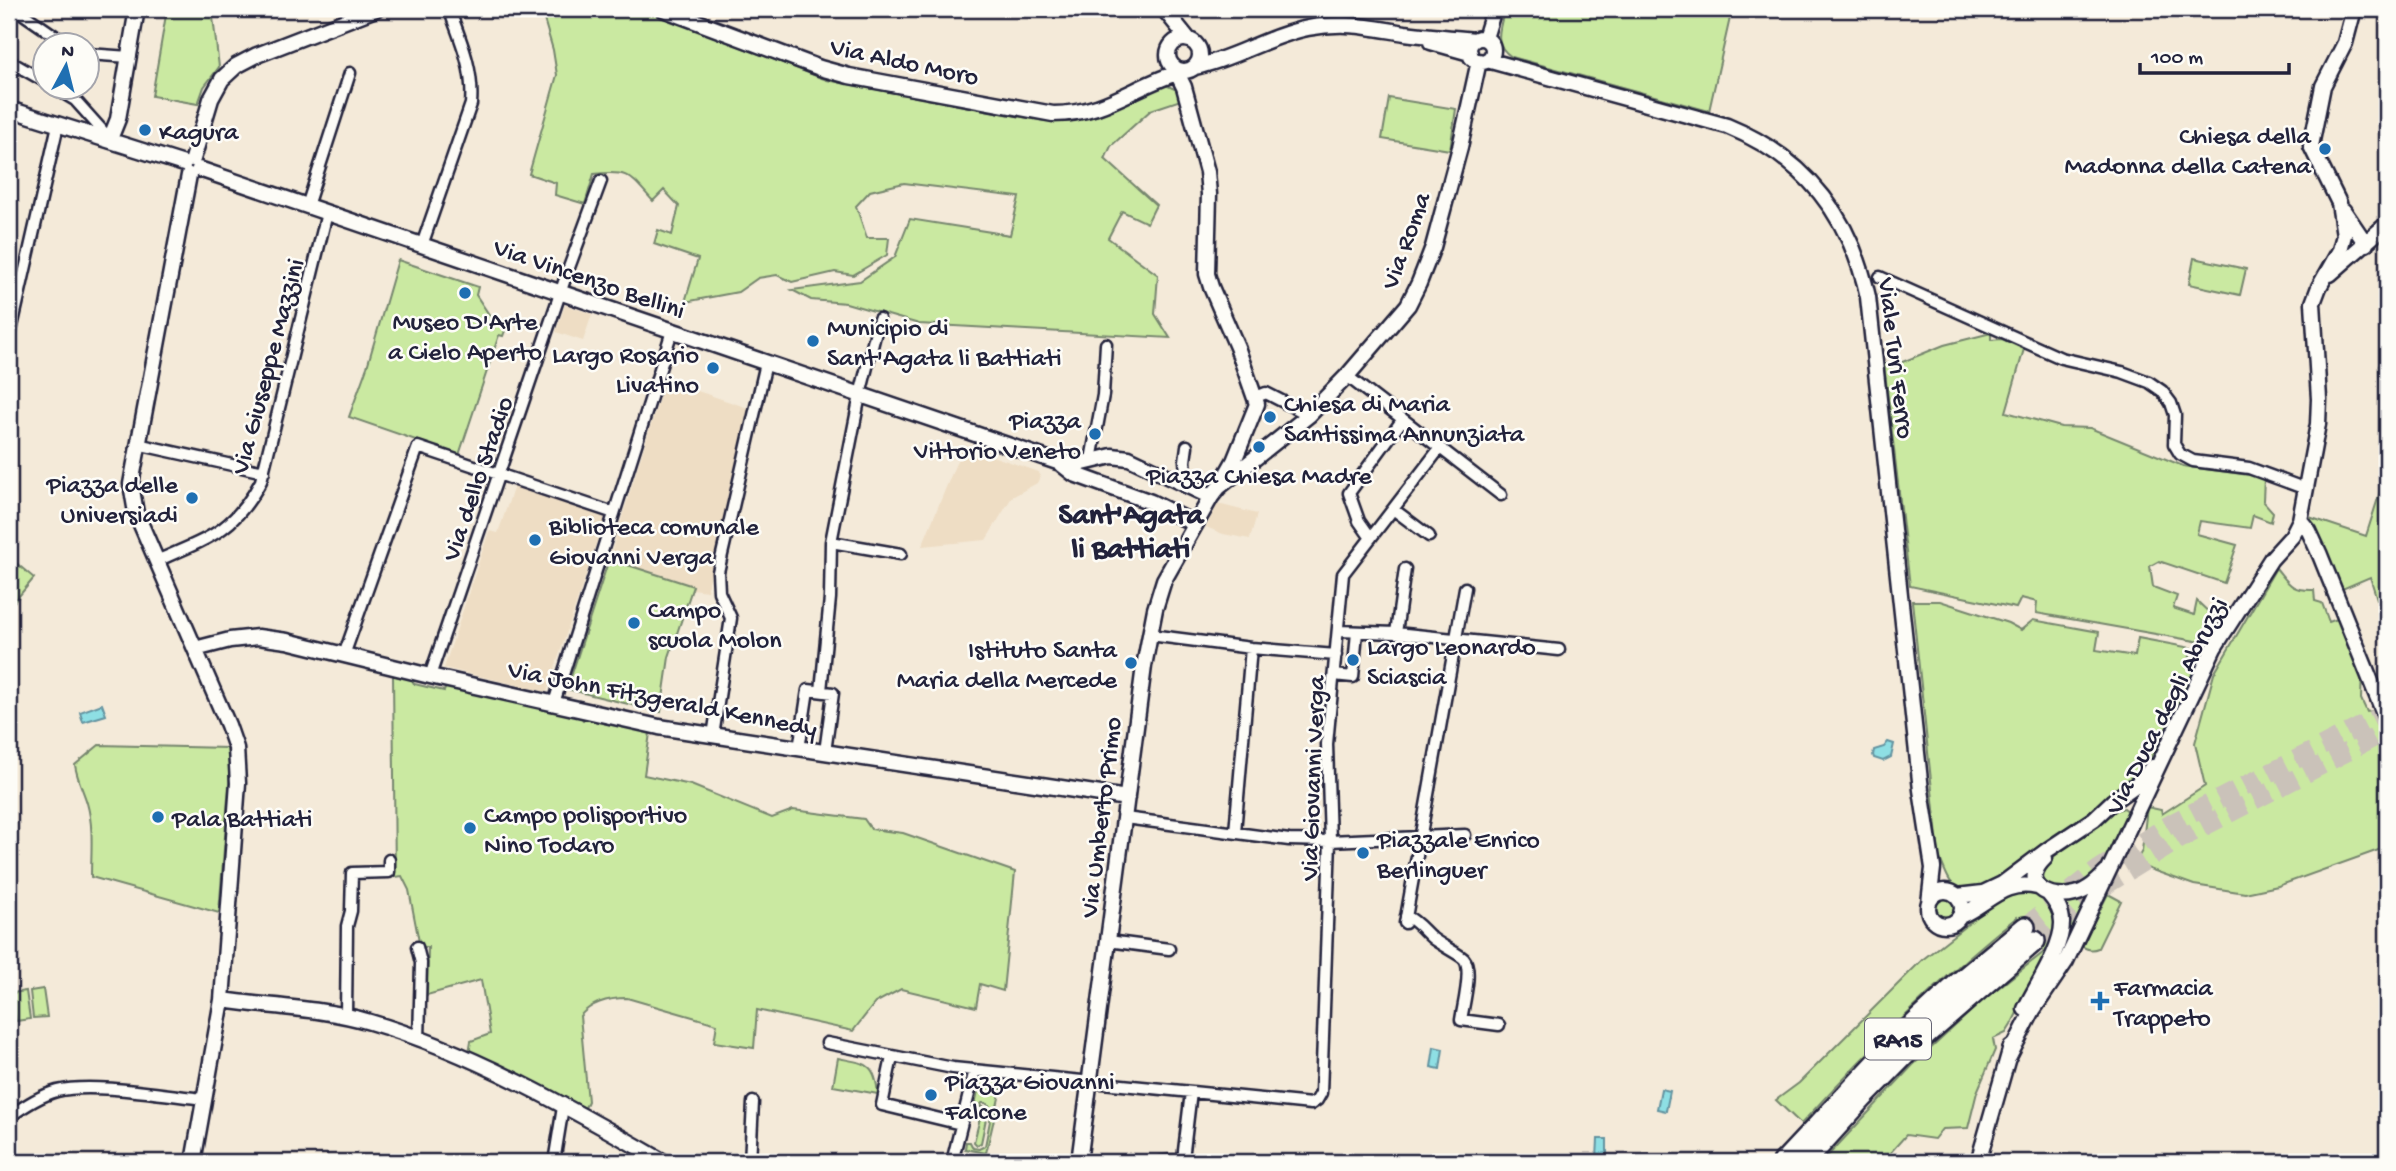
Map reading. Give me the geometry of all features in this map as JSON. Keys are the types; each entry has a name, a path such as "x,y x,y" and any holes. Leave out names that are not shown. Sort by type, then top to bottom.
{"highway":[{"name":"RA15","path":"1783,1162 1903,1034 1959,982 2030,934 1914,1046 1805,1162"}],"main road":[{"path":"110,139 118,119 137,9"},
{"path":"193,1162 222,1000 238,783 236,748 135,513 132,476 191,167 211,99 222,79 236,66 257,55 376,9"},
{"name":"Via Aldo Moro","path":"663,9 820,68 849,76 1053,114 1091,110 1109,104 1140,87"},
{"path":"1140,87 1178,63 1200,59 1194,44 1162,9"},
{"path":"1162,9 1207,172 1208,274 1211,287 1257,400"},
{"name":"Via Roma","path":"1215,492 1309,415 1347,376 1408,305 1433,247 1494,9"},
{"name":"Via Duca degli Abruzzi","path":"2009,1057 2033,1010 2066,961 2175,736 2182,715 2214,648 2271,559 2292,536 2300,520 2318,424 2314,303 2343,243 2339,203 2311,146 2323,86 2344,43 2354,9"},
{"name":"Viale Turi Ferro","path":"1178,63 1215,63 1304,29 1334,24 1357,24 1407,33 1482,50 1521,69 1727,126 1774,150 1814,183 1851,241 1863,271 1868,297 1922,790 1933,867"},
{"path":"1140,87 1157,81 1178,63 1179,40 1218,56 1230,56"},
{"path":"1157,81 1184,87"},
{"name":"Via Vincenzo Bellini","path":"9,109 110,139 1060,463"},
{"path":"2339,203 2366,244"},
{"path":"2324,280 2386,229"},
{"name":"Via Umberto Primo","path":"1079,1162 1150,635 1164,580 1234,461 1257,400"},
{"path":"1060,463 1079,464 1112,456 1129,458 1187,486 1215,492"},
{"path":"1082,477 1089,460"},
{"path":"1060,463 1082,477 1151,502 1195,524"},
{"path":"2300,520 2309,531 2387,721"},
{"path":"2292,536 2307,545 2323,565"},
{"name":"Via John Fitzgerald Kennedy","path":"195,649 230,640 258,637 659,727 1127,798"},
{"path":"1929,903 1937,894 1983,893 1996,888 2046,850 2070,836 2144,779 2182,715"},
{"path":"2094,818 2123,803 2131,806 2136,815"},
{"path":"1978,1162 2017,1026 2061,936 2062,916 2058,905 2034,880 2035,870 2070,836"},
{"path":"1933,867 1942,886 1962,904 1960,916"},
{"path":"1933,867 1930,915 1938,924 1951,925 1960,916 2012,886 2022,884 2064,896 2079,893 2094,884 2112,867"},
{"path":"222,1000 368,1021 501,1074 664,1162"}],"street":[{"path":"16,9 49,32"},
{"path":"422,245 471,104 469,65 449,9"},
{"path":"102,55 129,57"},
{"path":"9,61 32,74"},
{"path":"307,206 350,73"},
{"path":"76,102 110,139"},
{"path":"9,340 58,125"},
{"name":"Via dello Stadio","path":"430,676 601,181"},
{"name":"Via Giuseppe Mazzini","path":"156,561 204,540 226,526 251,500 264,472 327,213"},
{"path":"1880,277 2061,358 2122,372 2149,382 2162,391 2171,403 2175,415 2174,444 2180,454 2193,461 2249,468 2306,488"},
{"path":"821,688 831,598 831,542 860,395 879,319"},
{"path":"554,703 672,331"},
{"path":"1089,460 1103,396 1106,344"},
{"path":"713,736 730,618 719,592 718,572 766,363"},
{"path":"1347,376 1502,495"},
{"path":"1257,400 1266,393 1309,415"},
{"path":"1371,538 1359,520 1349,493 1403,419"},
{"path":"138,444 264,472"},
{"path":"1187,446 1187,486"},
{"path":"344,655 418,447 614,513"},
{"name":"Via Giovanni Verga","path":"1191,1092 1311,1104 1321,1093 1330,841 1328,744 1343,574 1440,448"},
{"path":"1393,509 1429,536"},
{"path":"831,542 901,554"},
{"path":"1396,633 1405,569"},
{"path":"1465,588 1406,920 1414,920 1451,952 1463,957 1469,967 1461,1020 1499,1025"},
{"path":"1338,631 1396,633 1559,650"},
{"path":"1334,675 1353,677 1357,632"},
{"path":"1150,635 1251,648 1336,654"},
{"path":"1235,832 1251,648"},
{"path":"799,749 808,690 821,688 833,693 825,752"},
{"path":"1125,818 1289,839 1330,841 1465,835"},
{"path":"346,1016 347,926 351,911 352,873 389,872 389,860"},
{"path":"1108,941 1169,949"},
{"path":"417,947 421,963 419,1040"},
{"path":"827,1043 891,1057 975,1070 1191,1092 1183,1159 1161,1162"},
{"path":"891,1057 882,1105 960,1128"},
{"path":"952,1162 975,1070"},
{"path":"9,1116 40,1097 60,1091 100,1089 203,1099"},
{"path":"750,1162 753,1102"},
{"path":"554,1162 563,1107"}],"shaded area":[{"path":"565,305 592,314 583,341 556,332"},
{"path":"665,380 748,408 707,591 692,589 693,586 609,559"},
{"path":"963,446 1039,472 1040,477 1037,483 1012,497 986,540 922,546"},
{"path":"514,486 605,517 547,692 444,668 489,531 498,533"},
{"path":"1218,504 1257,514 1250,539 1223,534 1206,527"}],"green space":[{"path":"167,9 212,9 219,67 204,87 198,104 152,96"},
{"path":"541,9 642,9 827,80 1044,121 1069,122 1099,115 1159,85 1177,90 1181,100 1151,110 1111,146 1105,159 1156,205 1147,223 1122,211 1108,238 1158,275 1155,314 1170,338 919,324 846,303 811,300 792,290 860,281 895,257 910,219 1010,235 1019,197 904,183 870,191 856,206 867,238 889,238 887,255 853,275 835,272 792,282 777,275 758,278 738,292 685,302 698,259 654,244 658,230 672,235 679,206 664,190 653,201 634,180 622,174 594,174 585,204 555,195 556,183 529,174 557,75"},
{"path":"1505,9 1732,9 1709,111 1512,57 1502,47 1499,35"},
{"path":"1389,98 1456,109 1450,150 1382,139"},
{"path":"2194,258 2246,269 2240,295 2189,284"},
{"path":"398,260 478,287 476,295 494,322 506,328 503,336 499,335 459,455 349,417 367,367"},
{"path":"1991,333 1991,340 2002,339 2024,349 2006,412 2061,427 2090,428 2183,466 2264,477 2263,501 2273,512 2271,522 2253,515 2250,528 2200,521 2197,534 2237,545 2224,583 2159,561 2150,566 2153,587 2177,596 2173,608 2194,615 2197,601 2216,619 2207,643 2036,613 2037,602 2021,598 2016,608 1910,586 1884,364 1900,363 1944,345"},
{"path":"2379,366 2387,367 2387,429 2383,420"},
{"path":"2387,470 2387,595 2377,599 2370,577 2340,590 2306,516 2366,536"},
{"path":"9,557 34,578 9,608"},
{"name":"Campo scuola Molon","path":"609,559 693,586 669,657 661,712 567,689"},
{"path":"2276,568 2295,588 2314,590 2315,601 2322,603 2329,622 2340,618 2362,669 2361,699 2367,712 2378,710 2387,733 2387,847 2278,886 2245,893 2194,885 2138,865 2136,861 2142,851 2147,807 2161,810 2162,814 2205,786 2195,743 2214,674"},
{"path":"1912,601 1940,601 2008,623 2021,630 2033,620 2099,632 2096,650 2135,656 2138,638 2191,648 2189,663 2199,665 2144,771 1993,884 1962,889 1957,887 1948,878 1939,856"},
{"path":"393,675 412,679 414,684 444,691 446,687 650,733 644,775 691,785 772,818 793,810 864,819 871,829 903,833 1015,872 1003,991 980,984 976,1007 901,989 875,1003 853,1031 757,1010 754,1048 714,1042 717,1024 627,998 607,1000 589,1008 580,1016 588,1101 585,1108 469,1053 471,1041 490,1034 481,980 427,995 428,947 420,947 409,890 402,876 395,877"},
{"name":"Pala Battiati","path":"99,745 227,748 230,772 219,913 91,877 91,821 75,765"},
{"path":"2124,808 2129,812 2112,862 2079,888 2068,892 2043,885 2038,873 2045,863 2117,810"},
{"path":"2024,891 2039,894 2054,909 2057,933 2011,1025 2006,1033 1993,1039 1995,1050 1977,1092 1968,1128 1942,1129 1934,1139 1906,1135 1882,1162 1822,1162 1913,1065 1983,1000 2044,952 2017,917 1905,1016 1801,1124 1776,1100 1799,1083 1922,960 1996,902 2009,894"},
{"path":"2108,894 2121,901 2098,948 2085,948 2081,946"},
{"path":"2091,896 2062,955 2061,903"},
{"path":"1945,897 1953,901 1957,909 1953,917 1945,921 1937,917 1933,909 1937,901"},
{"path":"43,989 47,1017 33,1018 30,991"},
{"path":"26,991 30,1019 16,1021 12,993"},
{"path":"838,1058 868,1066 875,1076 878,1094 833,1086"},
{"path":"984,1079 1003,1081 986,1153 965,1149 966,1142 970,1142 973,1148 985,1146 991,1108 982,1103 978,1110 974,1109 980,1082"},
{"path":"983,1106 988,1109 981,1143 977,1145 974,1142"}],"water":[{"path":"102,704 106,715 83,722 80,712"},
{"path":"1888,742 1894,744 1891,757 1883,761 1874,758 1874,750 1884,747"},
{"path":"1434,1047 1443,1049 1440,1069 1431,1067"},
{"path":"1661,1089 1670,1091 1666,1111 1657,1109"},
{"path":"1598,1139 1607,1139 1607,1159 1597,1159"}],"tunnel":[{"path":"2025,927 2099,869 2172,823 2387,713"},
{"path":"2035,941 2109,883 2182,838 2387,731"}],"place":[{"name":"Kagura","path":"145,130"},
{"name":"Chiesa della Madonna della Catena","path":"2325,149"},
{"name":"Museo D'Arte a Cielo Aperto","path":"465,293"},
{"name":"Municipio di Sant'Agata li Battiati","path":"813,341"},
{"name":"Largo Rosario Livatino","path":"713,368"},
{"name":"Chiesa di Maria Santissima Annunziata","path":"1270,417"},
{"name":"Piazza Vittorio Veneto","path":"1095,434"},
{"name":"Piazza Chiesa Madre","path":"1259,447"},
{"name":"Piazza delle Universiadi","path":"192,498"},
{"name":"Biblioteca comunale Giovanni Verga","path":"535,540"},
{"name":"Campo scuola Molon","path":"634,623"},
{"name":"Largo Leonardo Sciascia","path":"1353,660"},
{"name":"Istituto Santa Maria della Mercede","path":"1131,663"},
{"name":"Pala Battiati","path":"158,817"},
{"name":"Campo polisportivo Nino Todaro","path":"470,828"},
{"name":"Piazzale Enrico Berlinguer","path":"1363,853"},
{"name":"Farmacia Trappeto","path":"2100,1001"},
{"name":"Piazza Giovanni Falcone","path":"931,1095"}],"district":[{"name":"Sant'Agata li Battiati","path":"1131,530"}]}
